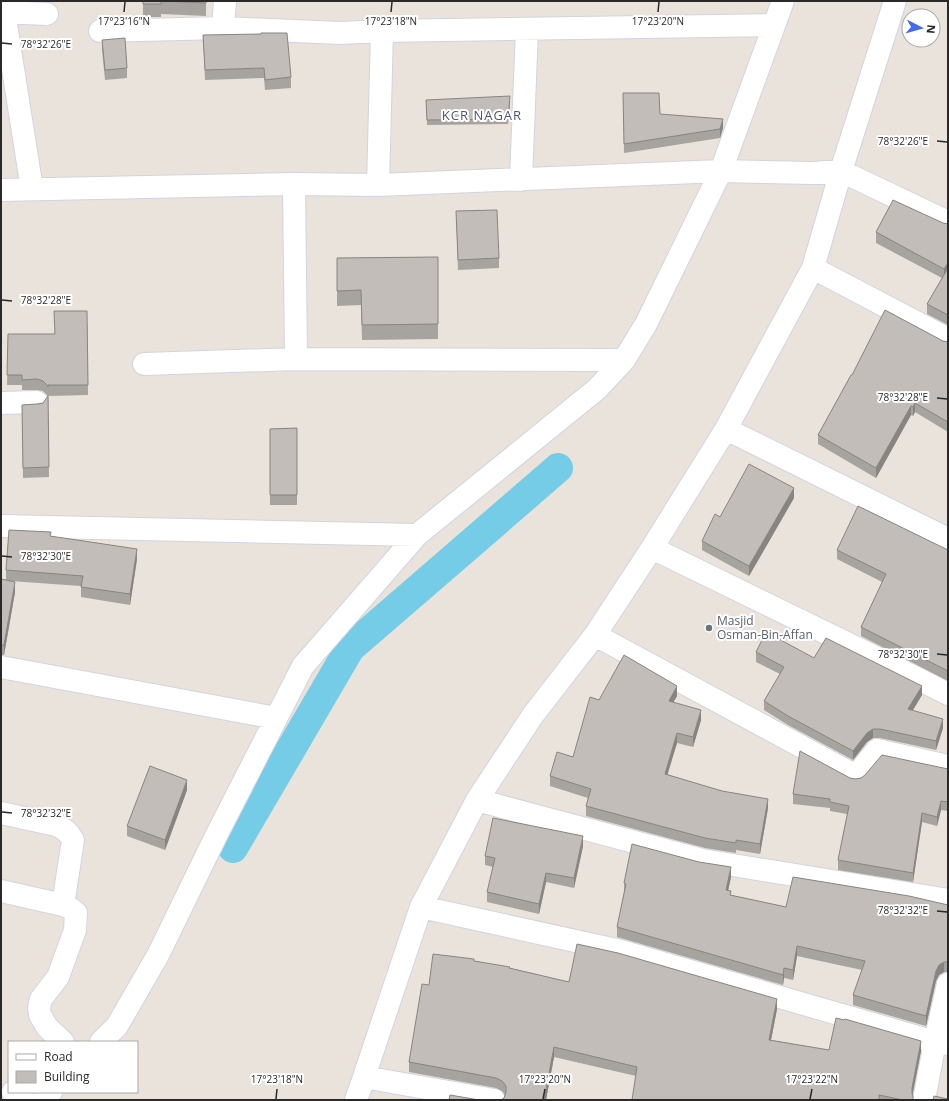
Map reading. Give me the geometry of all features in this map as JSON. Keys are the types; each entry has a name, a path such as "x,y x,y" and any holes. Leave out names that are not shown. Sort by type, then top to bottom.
{"street":[{"path":"223,28 225,1"},
{"path":"102,1041 117,1026 158,955 216,836 303,666 417,536 596,389 624,360 646,324 721,171 783,1"},
{"path":"356,1100 421,907 477,800 533,715 595,634 652,548 726,429 812,268 895,1"},
{"path":"32,189 3,8 47,14"},
{"path":"100,31 223,28 340,33 382,31 774,25"},
{"path":"521,180 527,29"},
{"path":"378,185 382,31"},
{"path":"1,190 294,184 378,185 721,171 812,173 841,171 948,222"},
{"path":"294,184 296,358"},
{"path":"812,268 948,339"},
{"path":"144,364 296,358 624,360"},
{"path":"1,403 37,402"},
{"path":"726,429 948,539"},
{"path":"1,526 417,536"},
{"path":"652,548 948,694"},
{"path":"595,634 856,776 877,750 948,766"},
{"path":"1,667 276,718"},
{"path":"477,800 702,860 948,900"},
{"path":"1,813 56,825 64,828 73,840 63,905"},
{"path":"1,891 63,905 76,913 75,930 58,977 41,999 39,1008 40,1015 47,1027 62,1041"},
{"path":"421,907 621,951 942,1043"},
{"path":"924,1100 942,1043 948,984"},
{"path":"364,1077 494,1100"},
{"path":"14,1093 24,1100"}],"building":[{"path":"143,1 161,1 161,4 143,4"},
{"path":"163,1 206,1 206,3"},
{"path":"287,33 291,77 265,80 264,68 205,70 203,35"},
{"path":"125,38 127,68 105,70 102,40"},
{"path":"623,93 659,93 660,114 723,119 720,129 624,144"},
{"path":"510,96 508,119 427,120 426,100"},
{"path":"893,200 948,224 948,263 944,269 876,232"},
{"path":"497,210 499,258 458,260 456,211"},
{"path":"438,257 438,324 362,325 361,290 337,291 337,258"},
{"path":"948,268 948,315 927,304"},
{"path":"885,310 943,341 948,342 948,422 915,403 913,407 911,406 876,468 818,435 852,375"},
{"path":"54,311 87,311 88,385 48,385 48,387 43,381 37,379 22,380 22,375 7,375 8,334 55,334"},
{"path":"48,396 49,467 23,468 22,405 43,403"},
{"path":"297,428 297,495 270,495 270,429"},
{"path":"749,464 794,488 749,566 702,541 715,514 720,517"},
{"path":"858,506 948,550 948,671 861,627 886,574 837,550"},
{"path":"9,530 51,532 50,536 137,549 130,594 81,587 83,576 6,570"},
{"path":"1,579 15,582 4,645 1,645"},
{"path":"766,632 814,658 826,638 922,686 908,709 943,719 936,741 880,729 873,729 867,733 853,751 788,716 764,701 784,667 756,652"},
{"path":"624,655 677,686 669,701 701,710 693,737 677,733 665,774 722,791 768,799 760,844 736,840 736,843 705,838 586,806 591,789 550,776 557,752 573,757 590,697 599,700"},
{"path":"800,751 850,778 855,779 861,778 865,775 882,755 948,769 948,802 941,801 937,817 922,813 913,873 838,860 849,806 830,802 830,799 793,794"},
{"path":"150,766 187,780 165,840 127,826"},
{"path":"493,818 583,836 574,878 546,873 539,904 487,892 495,858 485,856"},
{"path":"632,844 699,862 731,867 726,890 731,891 730,895 786,907 793,877 909,896 948,905 948,962 944,962 939,965 936,971 926,1016 853,995 865,961 797,946 793,970 784,968 783,975 617,927 626,884 624,883"},
{"path":"577,944 618,953 777,999 769,1040 829,1050 836,1018 845,1019 921,1041 912,1088 913,1100 903,1100 879,1095 879,1100 632,1100 637,1067 554,1047 544,1100 501,1100 504,1098 506,1086 502,1081 496,1078 409,1062 422,984 429,985 433,954 474,959 474,961 510,967 509,968 569,982"},
{"path":"450,1095 479,1100 449,1100"},
{"path":"934,1096 948,1099 948,1100 933,1100"}],"waterway":[{"path":"233,848 350,648 558,468"}],"place":[{"name":"Masjid Osman-Bin-Affan","path":"709,628"}],"district":[{"name":"KCR NAGAR","path":"482,115"}]}
